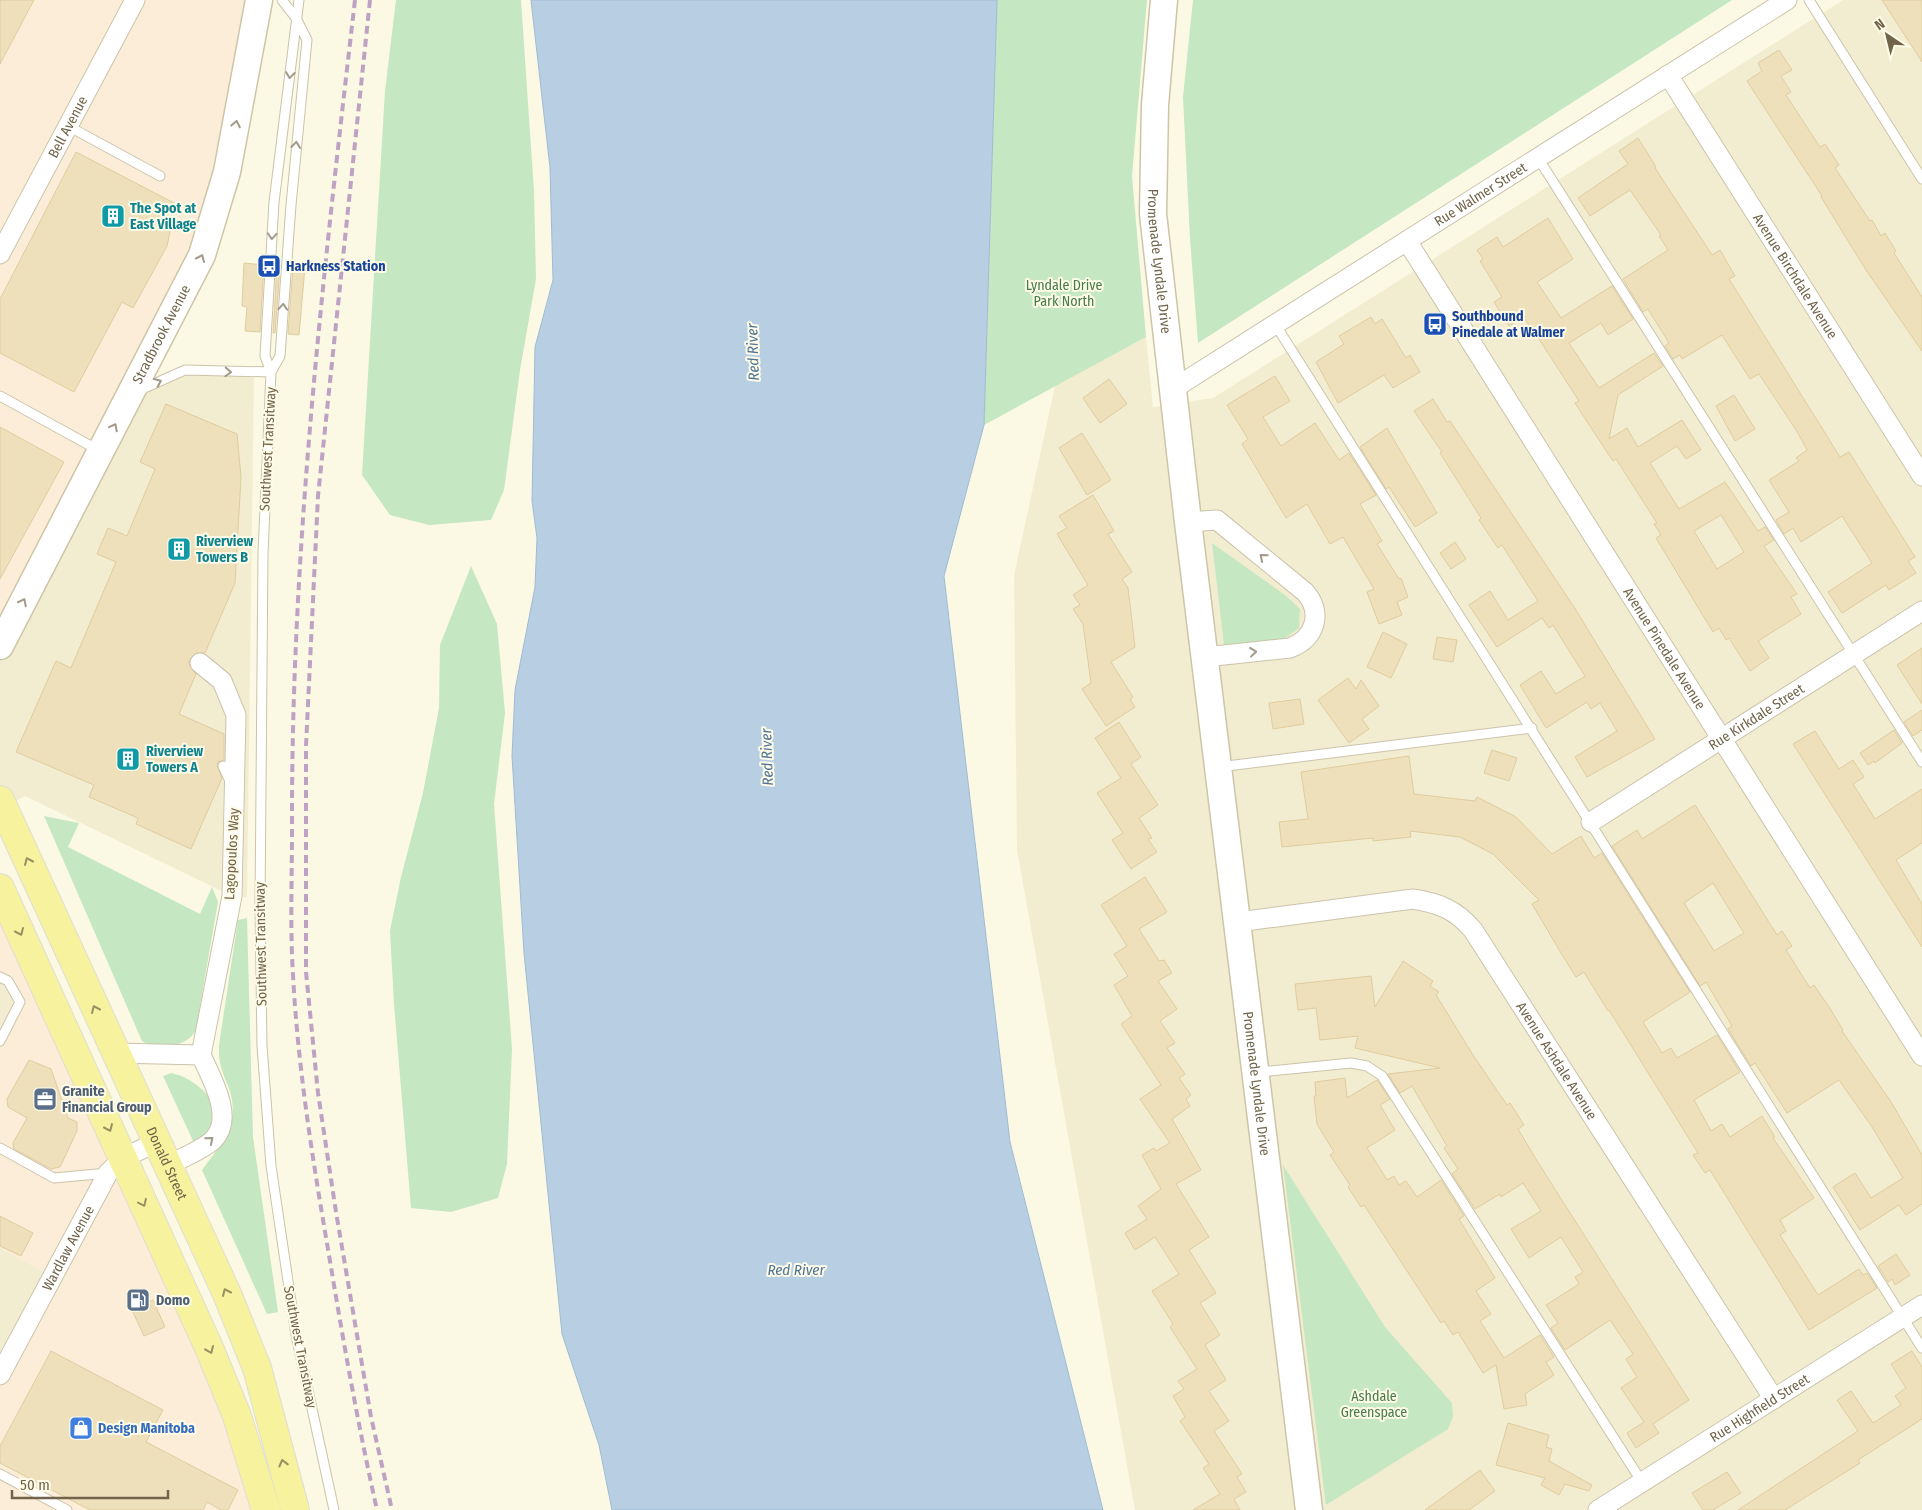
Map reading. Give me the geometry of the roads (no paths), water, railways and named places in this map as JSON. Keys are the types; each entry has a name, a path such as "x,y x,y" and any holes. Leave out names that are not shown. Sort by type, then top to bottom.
{"main road":[{"name":"Donald Street","path":"0,800 227,1294 257,1368 295,1510"},
{"path":"0,888 115,1166 210,1350 238,1416 266,1510"}],"street":[{"name":"Bell Avenue","path":"0,254 135,0"},
{"name":"Stradbrook Avenue","path":"0,646 202,255 227,172 259,0"},
{"name":"Promenade Lyndale Drive","path":"1164,0 1155,105 1153,214 1188,522 1309,1510"},
{"name":"Rue Walmer Street","path":"1173,389 1787,0"},
{"name":"Avenue Birchdale Avenue","path":"1668,75 1922,476"},
{"name":"Avenue Pinedale Avenue","path":"1407,241 1723,738 1922,1056"},
{"path":"1188,522 1217,520 1305,592 1314,607 1316,618 1310,634 1298,645 1290,648 1205,657"},
{"name":"Rue Kirkdale Street","path":"1591,822 1922,611"},
{"name":"Lagopoulos Way","path":"200,663 222,681 236,715 232,896 201,1055"},
{"name":"Avenue Ashdale Avenue","path":"1238,922 1413,898 1434,902 1451,910 1463,919 1473,930 1774,1399"},
{"path":"115,1053 201,1055 217,1091 222,1116 221,1128 212,1141 115,1166"},
{"name":"Wardlaw Avenue","path":"0,1375 115,1166"},
{"name":"Rue Highfield Street","path":"1598,1510 1922,1305"}],"lane":[{"name":"Southwest Transitway","path":"271,372 280,356 290,205 307,40 296,18 282,0"},
{"name":"Southwest Transitway","path":"299,0 274,202 264,356 271,372 263,553 260,906 262,1046 271,1166 296,1335 334,1510"},
{"path":"1810,0 1922,178"},
{"path":"68,126 160,176"},
{"path":"1538,158 1922,762"},
{"path":"1275,324 1922,1348"},
{"path":"131,395 184,370 271,372"},
{"path":"0,396 101,452"},
{"path":"1218,767 1532,728"},
{"path":"223,766 234,793"},
{"path":"0,977 8,981 20,1002 0,1041"},
{"path":"1256,1073 1351,1063 1367,1066 1382,1076 1642,1482"},
{"path":"0,1148 54,1178 115,1166"},
{"path":"0,1474 67,1510"}],"water":[{"name":"Red River","path":"531,0 997,0 984,425 944,576 1010,1142 1103,1510 612,1510 599,1445 562,1334 524,953 512,756 515,690 535,587 537,538 532,501 535,347 553,280 550,168"}],"railway":[{"path":"355,0 321,311 303,518 293,726 291,902 295,1010 302,1080 345,1351 377,1510"},
{"path":"370,0 318,496 306,746 306,972 318,1093 336,1212 371,1417 392,1510"}],"place":[{"name":"The Spot at East Village","path":"113,216"},
{"name":"Harkness Station","path":"269,266"},
{"name":"Southbound Pinedale at Walmer","path":"1435,324"},
{"name":"Riverview Towers B","path":"179,549"},
{"name":"Riverview Towers A","path":"128,759"},
{"name":"Granite Financial Group","path":"45,1099"},
{"name":"Domo","path":"138,1300"},
{"name":"Design Manitoba","path":"81,1428"}],"park label":[{"name":"Lyndale Drive Park North","path":"1064,294"},
{"name":"Ashdale Greenspace","path":"1374,1404"}]}
